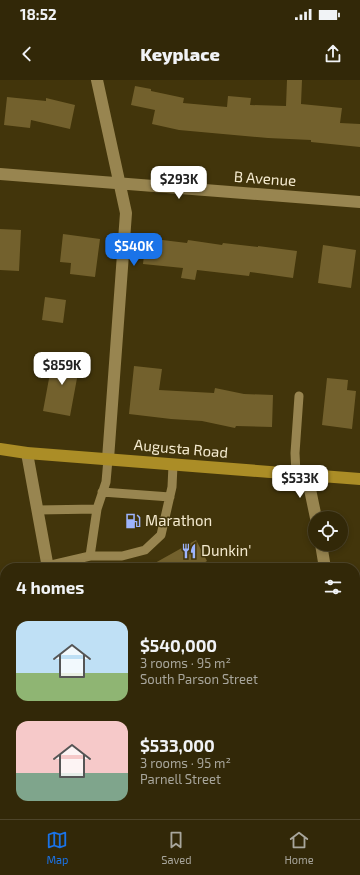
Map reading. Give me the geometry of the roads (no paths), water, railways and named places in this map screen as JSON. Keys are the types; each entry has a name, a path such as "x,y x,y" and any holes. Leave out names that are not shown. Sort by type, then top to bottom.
{"main road":[{"name":"Augusta Road","path":"0,449 27,453 360,479"}],"street":[{"path":"97,80 126,214 108,459"},
{"name":"B Avenue","path":"0,174 360,202"},
{"path":"27,453 47,563"},
{"path":"302,475 314,511"},
{"path":"322,551 324,563"}],"lane":[{"path":"299,396 295,453 302,475"},
{"path":"90,556 97,509 106,482 108,459"},
{"path":"63,563 90,556 122,556 145,550 161,535 172,487 173,464"},
{"path":"102,492 170,497"},
{"path":"37,510 97,509"}],"place":[{"name":"Marathon","path":"133,521"},
{"name":"Dunkin'","path":"189,551"}]}
